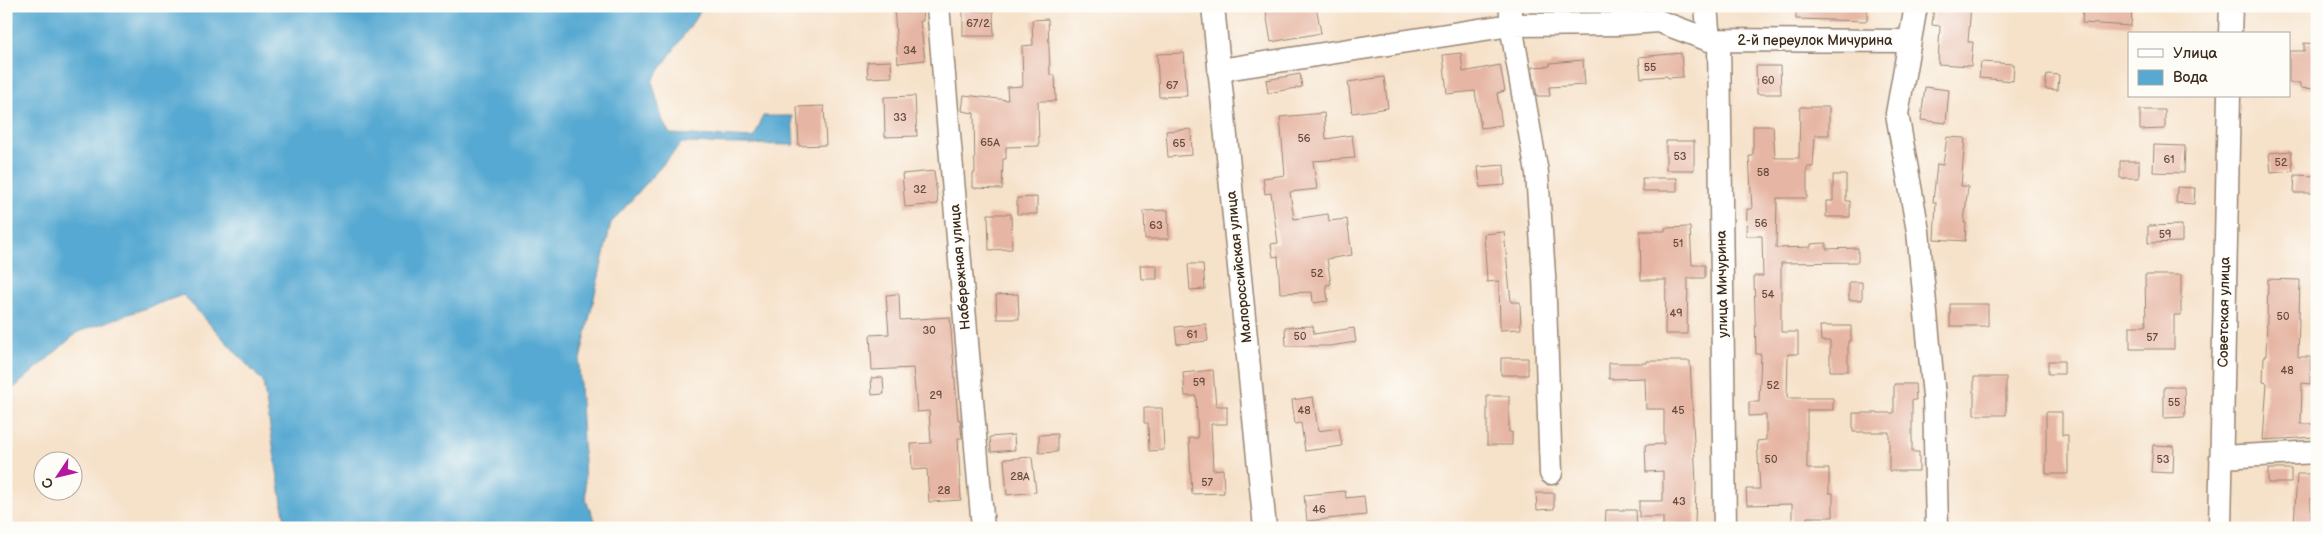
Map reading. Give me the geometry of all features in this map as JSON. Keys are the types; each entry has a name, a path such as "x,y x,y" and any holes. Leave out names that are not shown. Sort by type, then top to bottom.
{"street":[{"name":"Набережная улица","path":"938,6 983,528"},
{"name":"Малороссийская улица","path":"1213,6 1265,528"},
{"name":"улица Мичурина","path":"1706,6 1714,40 1725,528"},
{"path":"1916,6 1897,114 1919,241 1934,396 1937,528"},
{"path":"2230,32 2231,6"},
{"path":"1219,72 1511,16 1618,24 1658,21 1714,40"},
{"path":"1511,16 1537,173 1544,275 1551,473"},
{"name":"2-й переулок Мичурина","path":"1714,40 1910,41"},
{"name":"Советская улица","path":"2220,528 2229,98"},
{"path":"2221,457 2317,452"}],"water":[{"path":"6,6 704,6 652,81 663,122 670,134 754,138 763,116 792,116 794,145 682,143 611,223 579,364 586,501 599,528 286,528 263,382 183,295 78,332 6,395"}],"building":[{"path":"894,6 922,6 923,21 920,21 925,60 898,63"},
{"path":"1265,6 1316,6 1321,33 1271,42"},
{"path":"1796,6 1867,6 1867,21 1796,19"},
{"path":"1934,6 1971,6 1968,42 1973,42 1971,66 1938,64 1940,26 1932,25"},
{"path":"2083,6 2132,6 2131,26 2082,23"},
{"path":"963,11 993,11 994,36 963,36"},
{"path":"1048,19 1050,75 1055,75 1056,101 1038,101 1039,146 1006,147 1006,159 1003,159 1002,189 973,188 973,173 975,173 974,113 962,111 964,95 1008,100 1007,87 1023,86 1022,46 1033,45 1032,20"},
{"path":"2304,43 2317,44 2317,89 2300,88 2300,83 2290,83 2290,51 2304,51"},
{"path":"1184,53 1187,96 1159,97 1157,54"},
{"path":"1461,53 1463,72 1500,65 1505,91 1497,93 1502,125 1481,128 1475,91 1447,94 1443,55"},
{"path":"1681,53 1683,77 1641,78 1639,57"},
{"path":"1583,60 1585,85 1549,87 1550,96 1537,96 1532,67 1550,66 1550,63"},
{"path":"891,61 892,77 868,78 867,62"},
{"path":"1981,62 2014,64 2013,81 1979,78"},
{"path":"1756,66 1780,66 1781,94 1757,94"},
{"path":"1300,74 1302,87 1268,93 1266,80"},
{"path":"2047,74 2059,75 2058,90 2045,89"},
{"path":"1384,77 1388,108 1352,113 1348,82"},
{"path":"1925,87 1949,90 1946,123 1921,120"},
{"path":"915,96 917,136 885,137 884,97"},
{"path":"824,106 826,145 799,146 797,107"},
{"path":"1800,107 1829,107 1829,135 1815,135 1813,167 1807,167 1807,198 1777,198 1776,248 1811,247 1811,244 1826,243 1826,249 1858,248 1858,262 1781,263 1781,332 1798,332 1798,354 1788,354 1787,398 1833,398 1833,410 1807,410 1807,469 1829,469 1829,493 1833,493 1833,517 1807,517 1807,528 1792,528 1792,504 1747,505 1746,489 1760,489 1757,441 1766,440 1766,415 1749,416 1749,402 1759,402 1761,354 1756,354 1754,276 1763,276 1762,236 1746,236 1747,209 1752,209 1749,156 1753,156 1753,126 1773,126 1775,158 1799,158"},
{"path":"2140,110 2165,110 2165,129 2140,130"},
{"path":"1324,113 1326,139 1352,135 1355,158 1313,161 1317,189 1290,192 1294,219 1328,214 1329,221 1347,219 1352,255 1327,259 1331,284 1326,285 1328,301 1313,303 1312,292 1280,293 1278,256 1273,257 1271,244 1278,243 1271,193 1265,194 1263,178 1285,175 1280,117"},
{"path":"1191,129 1192,155 1168,157 1166,131"},
{"path":"1947,137 1965,138 1961,186 1968,186 1964,223 1966,223 1965,241 1934,239 1936,202 1933,202 1937,164 1943,165"},
{"path":"1666,141 1694,141 1694,170 1666,170"},
{"path":"2154,145 2185,146 2184,173 2153,172"},
{"path":"2291,151 2293,171 2271,173 2269,153"},
{"path":"2120,161 2139,161 2139,178 2120,178"},
{"path":"1504,165 1505,185 1480,187 1478,167"},
{"path":"934,171 938,204 905,207 902,174"},
{"path":"1833,175 1846,175 1846,201 1850,201 1850,217 1826,217 1826,201 1833,201"},
{"path":"2295,175 2316,176 2316,193 2294,193"},
{"path":"1642,178 1677,178 1677,191 1643,191"},
{"path":"2177,187 2195,188 2194,204 2176,203"},
{"path":"1037,197 1037,214 1017,214 1017,198"},
{"path":"1168,210 1169,239 1145,239 1144,211"},
{"path":"988,214 1011,214 1012,249 989,250"},
{"path":"2182,225 2182,242 2148,243 2148,226"},
{"path":"1690,227 1692,265 1705,265 1705,278 1688,278 1687,334 1665,334 1666,280 1641,280 1640,231 1665,231 1665,228"},
{"path":"1504,232 1511,302 1520,302 1521,329 1500,330 1499,281 1487,282 1484,234"},
{"path":"1188,264 1203,264 1205,289 1190,290"},
{"path":"1140,265 1157,265 1157,279 1141,279"},
{"path":"2145,275 2181,275 2181,315 2174,315 2174,349 2130,349 2130,326 2146,326"},
{"path":"2268,279 2300,280 2298,357 2311,357 2310,384 2302,383 2301,424 2317,424 2317,437 2263,440 2267,383 2263,382 2264,356 2266,356"},
{"path":"1849,282 1862,282 1862,300 1849,300"},
{"path":"899,294 900,320 950,317 958,420 960,419 962,438 958,438 961,500 929,502 927,469 912,470 911,444 931,443 929,411 917,412 913,368 872,370 870,335 889,334 886,295"},
{"path":"1018,294 1019,319 997,319 996,295"},
{"path":"1950,304 1988,304 1988,326 1950,326"},
{"path":"1206,324 1208,341 1177,344 1175,327"},
{"path":"1313,326 1314,334 1354,328 1356,342 1330,346 1286,346 1285,327"},
{"path":"1820,326 1851,326 1851,341 1848,341 1848,371 1830,371 1830,341 1821,341"},
{"path":"1501,358 1528,358 1528,375 1501,375"},
{"path":"1647,361 1690,361 1696,483 1695,528 1663,528 1663,517 1639,517 1639,501 1663,501 1663,471 1646,472 1645,445 1664,444 1664,409 1646,409 1645,378 1609,379 1609,363 1647,363"},
{"path":"2048,361 2064,361 2064,374 2048,374"},
{"path":"1213,370 1216,406 1227,406 1227,424 1211,424 1213,470 1223,469 1224,493 1192,494 1189,438 1198,438 1196,396 1185,396 1183,373"},
{"path":"883,377 884,394 872,395 871,378"},
{"path":"1974,377 2006,377 2006,415 1974,415"},
{"path":"1894,384 1915,384 1916,400 1912,400 1912,452 1919,452 1919,471 1889,471 1889,432 1853,432 1853,413 1894,413"},
{"path":"2164,387 2184,387 2185,417 2164,418"},
{"path":"1487,396 1509,396 1509,432 1512,432 1512,445 1487,445"},
{"path":"1313,397 1318,431 1339,428 1342,446 1305,451 1301,423 1295,424 1292,400"},
{"path":"1144,408 1162,408 1164,450 1149,451 1148,423 1144,423"},
{"path":"2046,412 2062,412 2062,435 2068,435 2068,474 2046,474"},
{"path":"1057,434 1057,452 1039,453 1039,435"},
{"path":"1014,435 1015,450 991,452 990,437"},
{"path":"2153,445 2174,446 2173,473 2151,472"},
{"path":"1032,457 1036,492 1007,495 1004,459"},
{"path":"2268,469 2291,469 2291,483 2268,483"},
{"path":"2297,474 2317,474 2317,498 2311,498 2311,524 2294,524"},
{"path":"1345,491 1346,498 1364,496 1366,515 1307,521 1304,495"},
{"path":"1536,493 1554,493 1554,509 1537,510"},
{"path":"1606,510 1636,510 1637,528 1605,528"}]}
